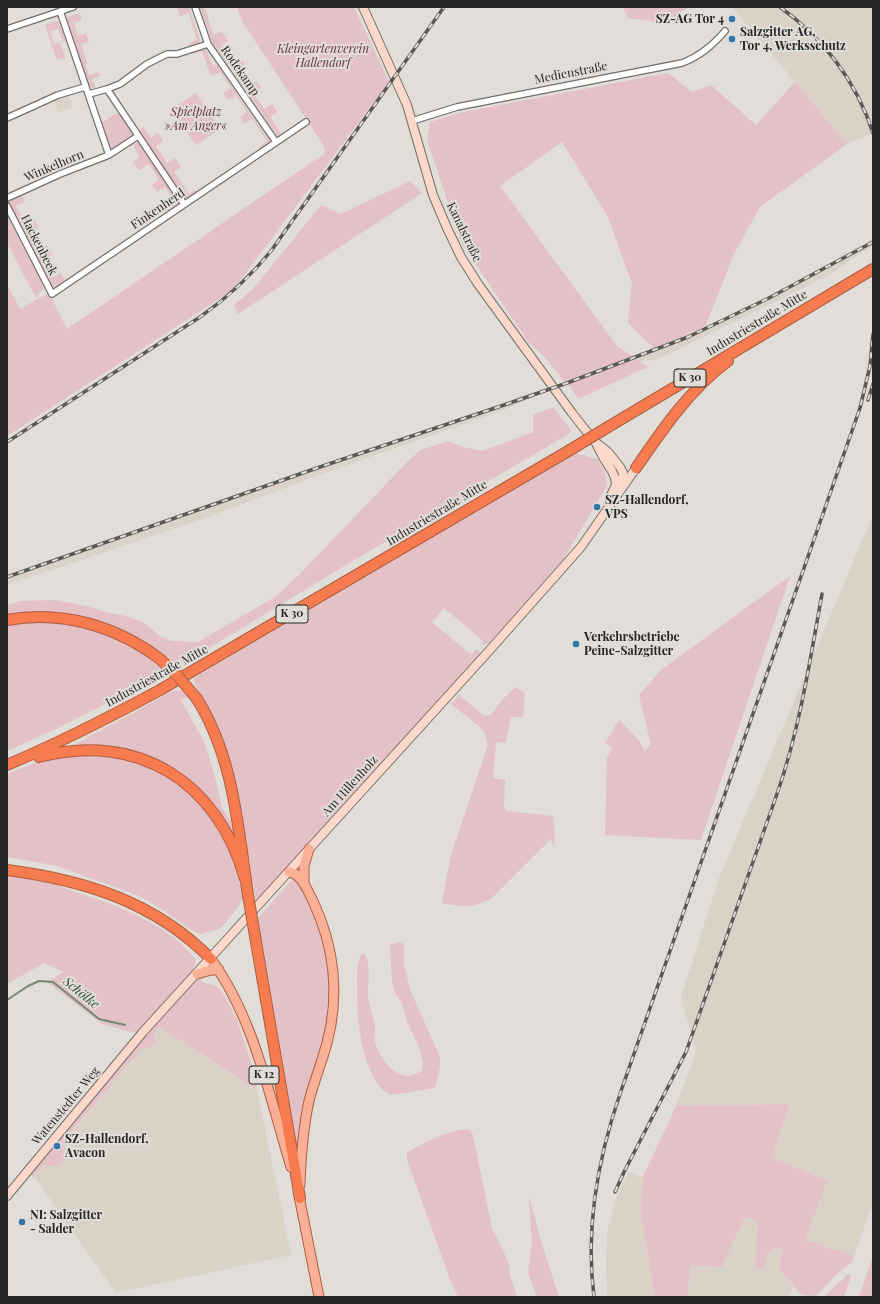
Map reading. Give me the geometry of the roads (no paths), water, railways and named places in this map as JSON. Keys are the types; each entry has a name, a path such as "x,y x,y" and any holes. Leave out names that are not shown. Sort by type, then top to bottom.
{"highway":[{"name":"Industriestraße Mitte","path":"7,765 64,740 160,690 570,450 873,269"},
{"path":"636,468 669,420 699,387 726,363 772,330"},
{"path":"7,620 46,617 82,621 106,628 139,644 160,659 177,675 197,699 216,735 230,779 243,851 245,879"},
{"path":"7,765 58,752 90,749 118,752 151,762 178,778 209,805 227,833 238,856 245,879 300,1198"},
{"path":"7,870 71,882 97,889 132,902 174,927 211,959"}],"main road":[{"name":"K 12","path":"304,884 304,866 309,849"},
{"name":"K 12","path":"289,872 294,873 304,884 325,932 333,968 334,992 330,1032 310,1100 304,1129 300,1198"},
{"name":"K 12","path":"211,959 219,970 240,1008 251,1035 274,1107 300,1198 319,1297"},
{"path":"197,974 211,970 219,970"}],"street":[{"path":"7,29 73,7"},
{"name":"Rodekamp","path":"195,7 208,44 276,142"},
{"name":"Kanalstraße","path":"363,7 402,94 412,121 433,195 461,257 478,284 537,367 594,441 615,460 623,473"},
{"path":"60,11 109,155"},
{"name":"Medienstraße","path":"412,121 452,108 470,104 682,63 705,52 725,31"},
{"path":"89,94 120,84 147,64 167,54 177,54 208,44"},
{"path":"7,118 58,95 85,86"},
{"path":"107,89 184,204"},
{"name":"Finkenherd","path":"52,294 306,122"},
{"name":"Winkelhorn","path":"7,198 60,174 109,155 138,136"},
{"name":"Hackenbeek","path":"7,206 52,294"},
{"name":"Kanalstraße","path":"594,441 602,457 612,471"},
{"path":"612,471 623,473 636,468"},
{"name":"Am Hillenholz","path":"143,1032 211,959 488,652 573,554 581,547 636,468"},
{"name":"Am Hillenholz","path":"573,554 587,530 615,490 616,485 612,471"},
{"path":"622,488 623,473"},
{"name":"Watenstedter Weg","path":"7,1196 143,1032"}],"waterway":[{"name":"Schölke","path":"7,1000 28,986 39,981 53,982 99,1019 125,1025"}],"railway":[{"path":"7,442 200,317 229,295 271,251 444,7"},
{"path":"780,7 811,33 837,62 857,96 873,133"},
{"path":"7,577 317,468 567,383 688,337 769,298 873,242"},
{"path":"594,1297 591,1245 593,1218 600,1167 613,1116 860,408 870,366 873,334"},
{"path":"868,400 873,384"},
{"path":"615,1192 686,1052 778,791 786,767 798,718 809,668 822,594"}],"place":[{"name":"SZ-AG Tor 4","path":"732,19"},
{"name":"Salzgitter AG, Tor 4, Werksschutz","path":"732,39"},
{"name":"SZ-Hallendorf, VPS","path":"597,507"},
{"name":"Verkehrsbetriebe Peine-Salzgitter","path":"576,644"},
{"name":"SZ-Hallendorf, Avacon","path":"57,1146"},
{"name":"NI: Salzgitter - Salder","path":"22,1222"}],"park label":[{"name":"Kleingartenverein Hallendorf","path":"323,56"},
{"name":"Spielplatz »Am Anger«","path":"196,119"}]}
